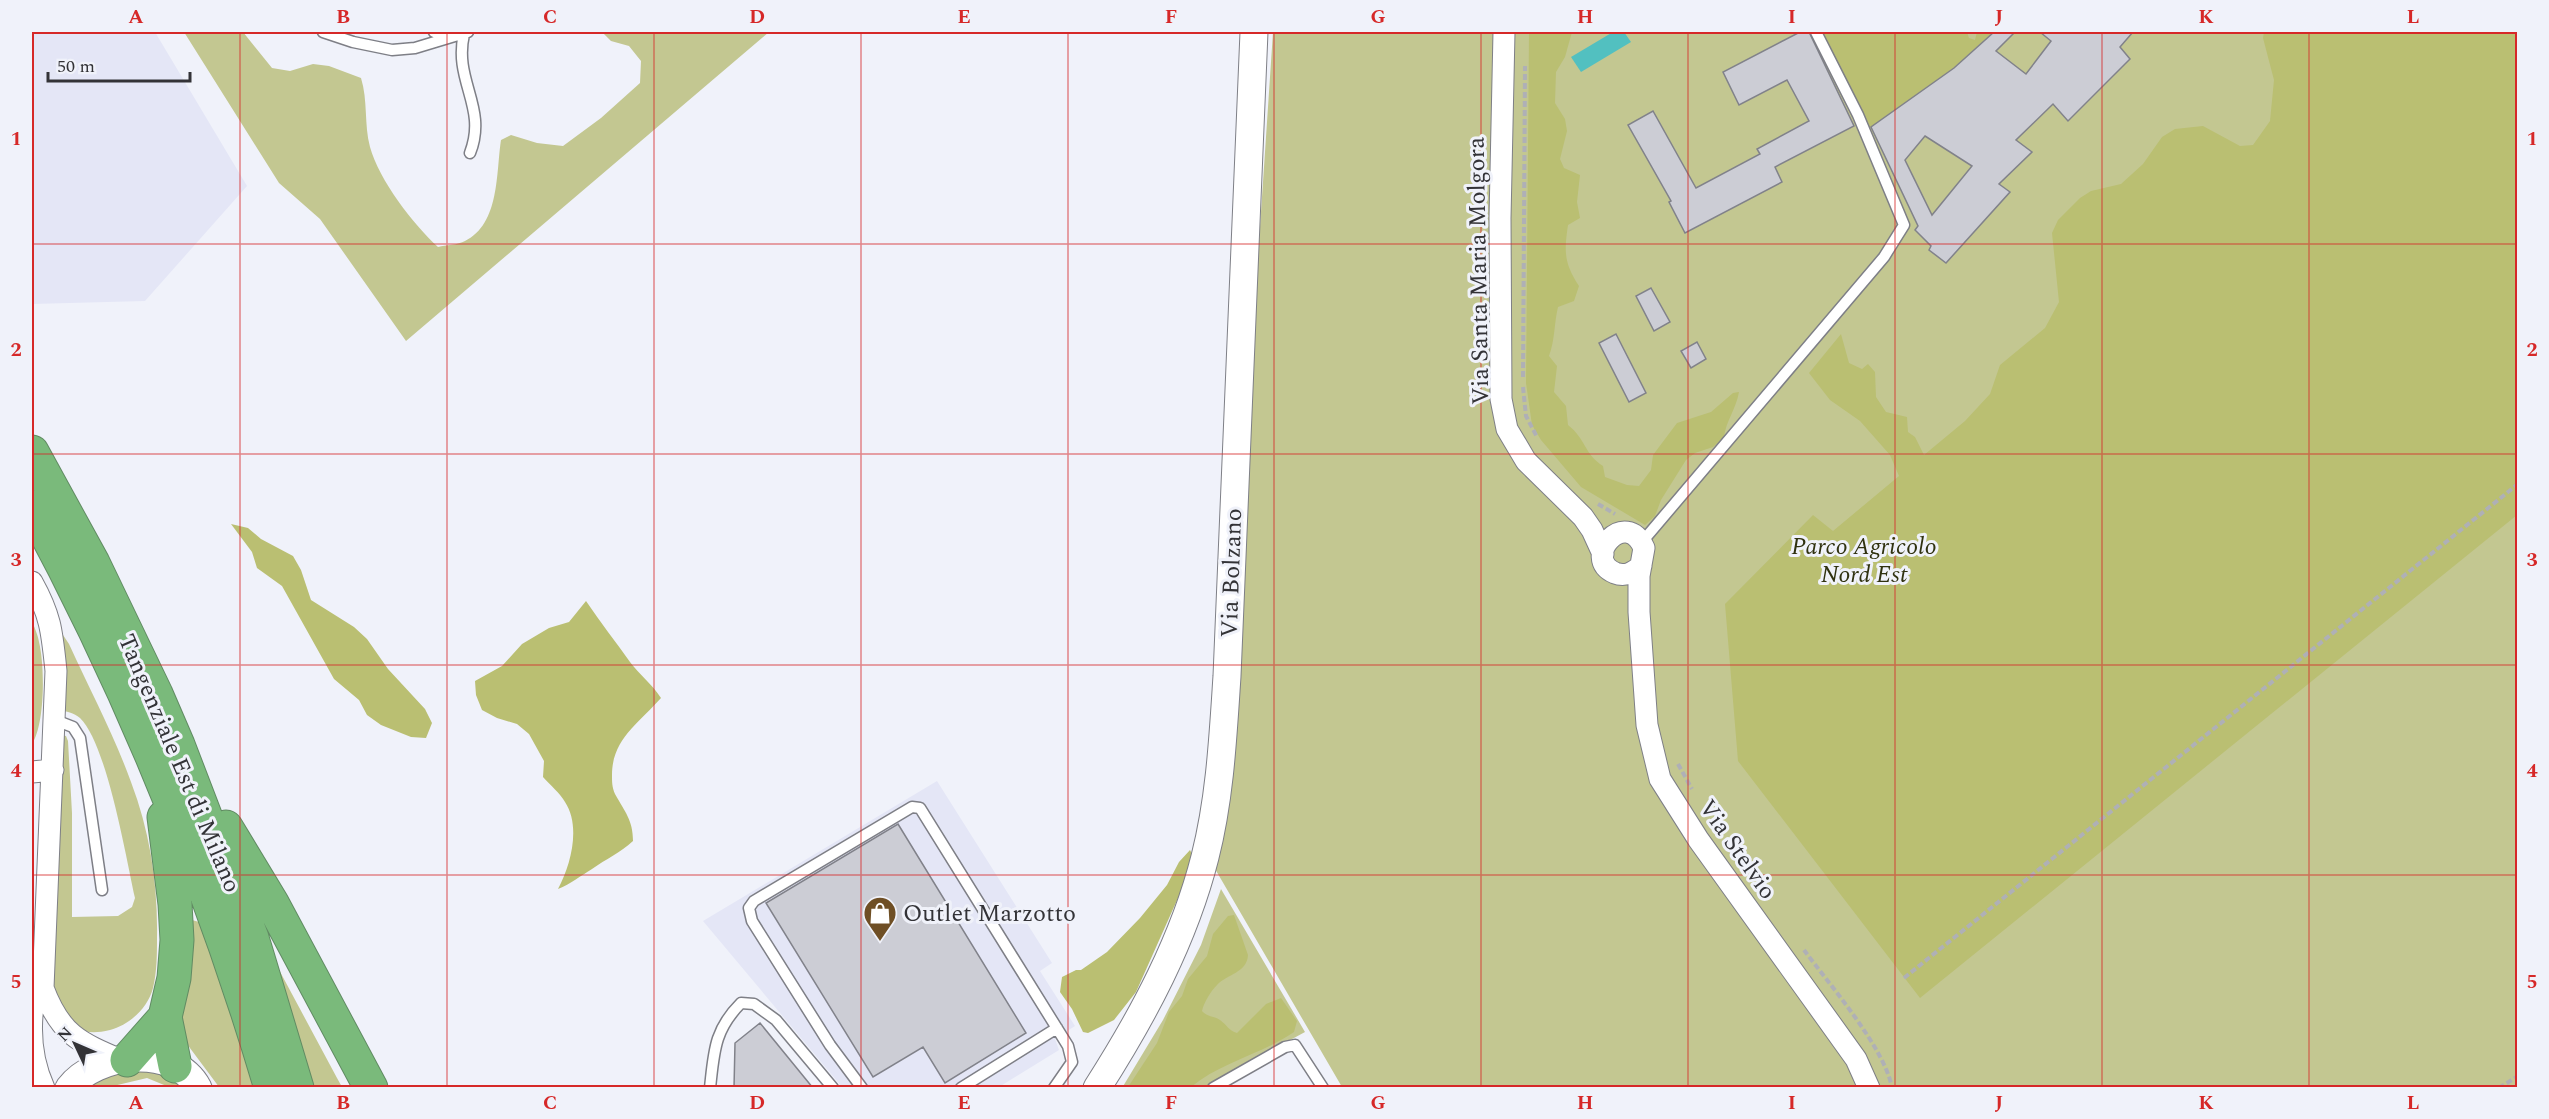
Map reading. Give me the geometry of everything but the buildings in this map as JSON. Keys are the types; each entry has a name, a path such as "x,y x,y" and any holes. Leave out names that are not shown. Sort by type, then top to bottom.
{"highway":[{"name":"Tangenziale Est di Milano","path":"32,452 93,563 156,694 167,755 270,1088"},
{"name":"Tangenziale Est di Milano","path":"32,507 111,661 167,755 252,938 297,1088"},
{"path":"125,1060 165,1017 174,978 177,940 167,755"},
{"path":"167,755 272,903 371,1088"},
{"path":"165,1017 187,1077"}],"street":[{"name":"Via Bolzano","path":"1097,1088 1147,1005 1174,949 1205,858 1213,818 1227,676 1254,32"},
{"name":"Via Santa Maria Molgora","path":"1504,32 1500,218 1501,399 1507,429 1526,460 1583,517"},
{"path":"1583,517 1619,533 1632,534 1642,542 1645,554 1641,566 1630,574 1617,574 1607,567 1603,554 1583,517"},
{"path":"1603,554 1607,541 1619,533"},
{"name":"Via Stelvio","path":"1641,566 1639,612 1647,725 1660,779 1698,839 1856,1059 1869,1088"},
{"name":"Via Stelvio","path":"1617,574 1639,612"},
{"path":"32,582 46,608 52,633 56,671 43,988 47,1052 54,1085 57,1088"},
{"path":"32,772 53,770"},
{"path":"43,962 33,996 32,1029 36,1068 44,1088"},
{"path":"43,988 54,1016 68,1031 98,1050 125,1060"},
{"path":"69,1088 89,1070 125,1060 150,1058 187,1077"}],"lane":[{"path":"323,32 353,42 392,50 416,48 466,33"},
{"path":"434,32 448,38"},
{"path":"1642,542 1884,257 1904,225 1858,115 1816,32"},
{"path":"466,33 460,50 464,83 476,119 476,137 470,153"},
{"path":"55,720 73,727 80,738 102,890"},
{"path":"862,1088 830,1045 752,921 749,908 754,901 912,807 920,808 1068,1046 1072,1062 1054,1088"},
{"path":"710,1088 714,1044 727,1018 741,1003 754,1004 776,1020 833,1088"},
{"path":"961,1088 1057,1028"},
{"path":"1213,1088 1286,1047 1295,1045 1323,1088"}],"path":[{"path":"1904,978 2517,484"},
{"path":"2499,1088 2517,1076"}],"shaded area":[{"path":"32,32 155,32 247,186 145,301 32,304"},
{"name":"Outlet Marzotto","path":"937,781 1052,963 1040,971 1075,1026 1055,1039 1059,1050 999,1087 842,1087 703,921"}],"green space":[{"path":"184,32 243,32 272,68 290,71 313,64 329,66 361,78 365,95 368,139 374,160 398,201 438,247 465,241 485,223 497,182 501,140 511,135 537,143 563,146 601,118 640,83 641,61 629,46 611,41 602,32 769,32 406,341 320,219 279,183"},
{"name":"Parco Agricolo Nord Est","path":"1273,32 2517,32 2517,1087 1342,1087 1211,862 1250,377"},
{"path":"1529,32 1572,32 1565,57 1556,72 1555,103 1565,119 1567,131 1560,159 1564,168 1580,175 1577,202 1580,218 1568,225 1566,243 1566,257 1570,271 1579,286 1574,301 1558,307 1549,356 1557,366 1554,392 1566,406 1568,425 1592,457 1603,466 1605,477 1627,485 1639,486 1651,470 1653,455 1677,423 1711,412 1733,393 1739,392 1724,437 1713,447 1695,453 1686,460 1661,500 1655,516 1645,525 1581,487 1541,440 1532,425 1526,383"},
{"path":"1821,32 1967,32 1969,38 1975,40 1977,32 1993,32 1954,68 1870,128"},
{"path":"2264,32 2517,32 2517,515 1920,998 1738,761 1725,604 1813,515 1833,531 1899,476 1890,455 1860,421 1830,400 1809,373 1841,334 1849,363 1862,369 1868,364 1875,372 1876,397 1886,412 1907,417 1908,432 1915,437 1924,455 1965,421 1990,394 2000,365 2045,328 2059,302 2052,233 2058,220 2080,198 2091,191 2121,184 2143,164 2162,137 2175,129 2203,126 2240,146 2253,145 2270,121 2274,80 2263,38"},
{"path":"231,524 248,528 261,539 293,556 301,570 311,600 354,627 367,639 388,669 425,709 432,723 426,738 411,737 381,725 367,715 359,700 334,679 282,586 257,568 252,552"},
{"path":"586,601 630,662 661,698 628,732 613,762 613,789 630,822 633,841 558,889 567,869 572,846 570,812 560,795 543,777 544,761 529,734 517,724 497,718 482,710 476,695 475,681 502,666 522,644 549,628 569,622"},
{"path":"32,620 41,653 43,695 42,710 32,744"},
{"path":"59,635 63,635 69,644 124,764 138,801 148,839 154,878 157,957 150,995 142,1009 131,1020 117,1028 99,1032 89,1032 76,1026 53,999 58,734 66,736 68,741 72,813 72,917 118,916 132,907 135,898 121,830 99,751 80,718 59,710"},
{"path":"1190,850 1192,854 1182,889 1136,992 1114,1020 1088,1033 1083,1032 1072,1009 1060,992 1062,977 1081,970 1107,952 1140,918 1167,885 1179,862"},
{"path":"1221,889 1305,1032 1204,1087 1122,1088 1163,1020 1201,945"},
{"path":"1234,915 1248,955 1247,961 1240,970 1215,987 1202,1011 1220,1020 1237,1033 1266,1004 1281,998 1297,1021 1294,1032 1282,1040 1228,1064 1191,1087 1128,1087 1157,1043 1169,1012 1182,996 1188,979 1207,956 1213,934 1228,916"},
{"path":"192,920 199,922 263,1087 219,1087 181,1036 178,1026"},
{"path":"270,953 337,1078 342,1087 310,1087"},
{"path":"149,1068 186,1087 169,1087 147,1078 109,1087 82,1088 94,1078"}],"water":[{"path":"1613,32 1624,32 1631,42 1581,72 1571,57"}],"place":[{"name":"Outlet Marzotto","path":"880,942"}]}
